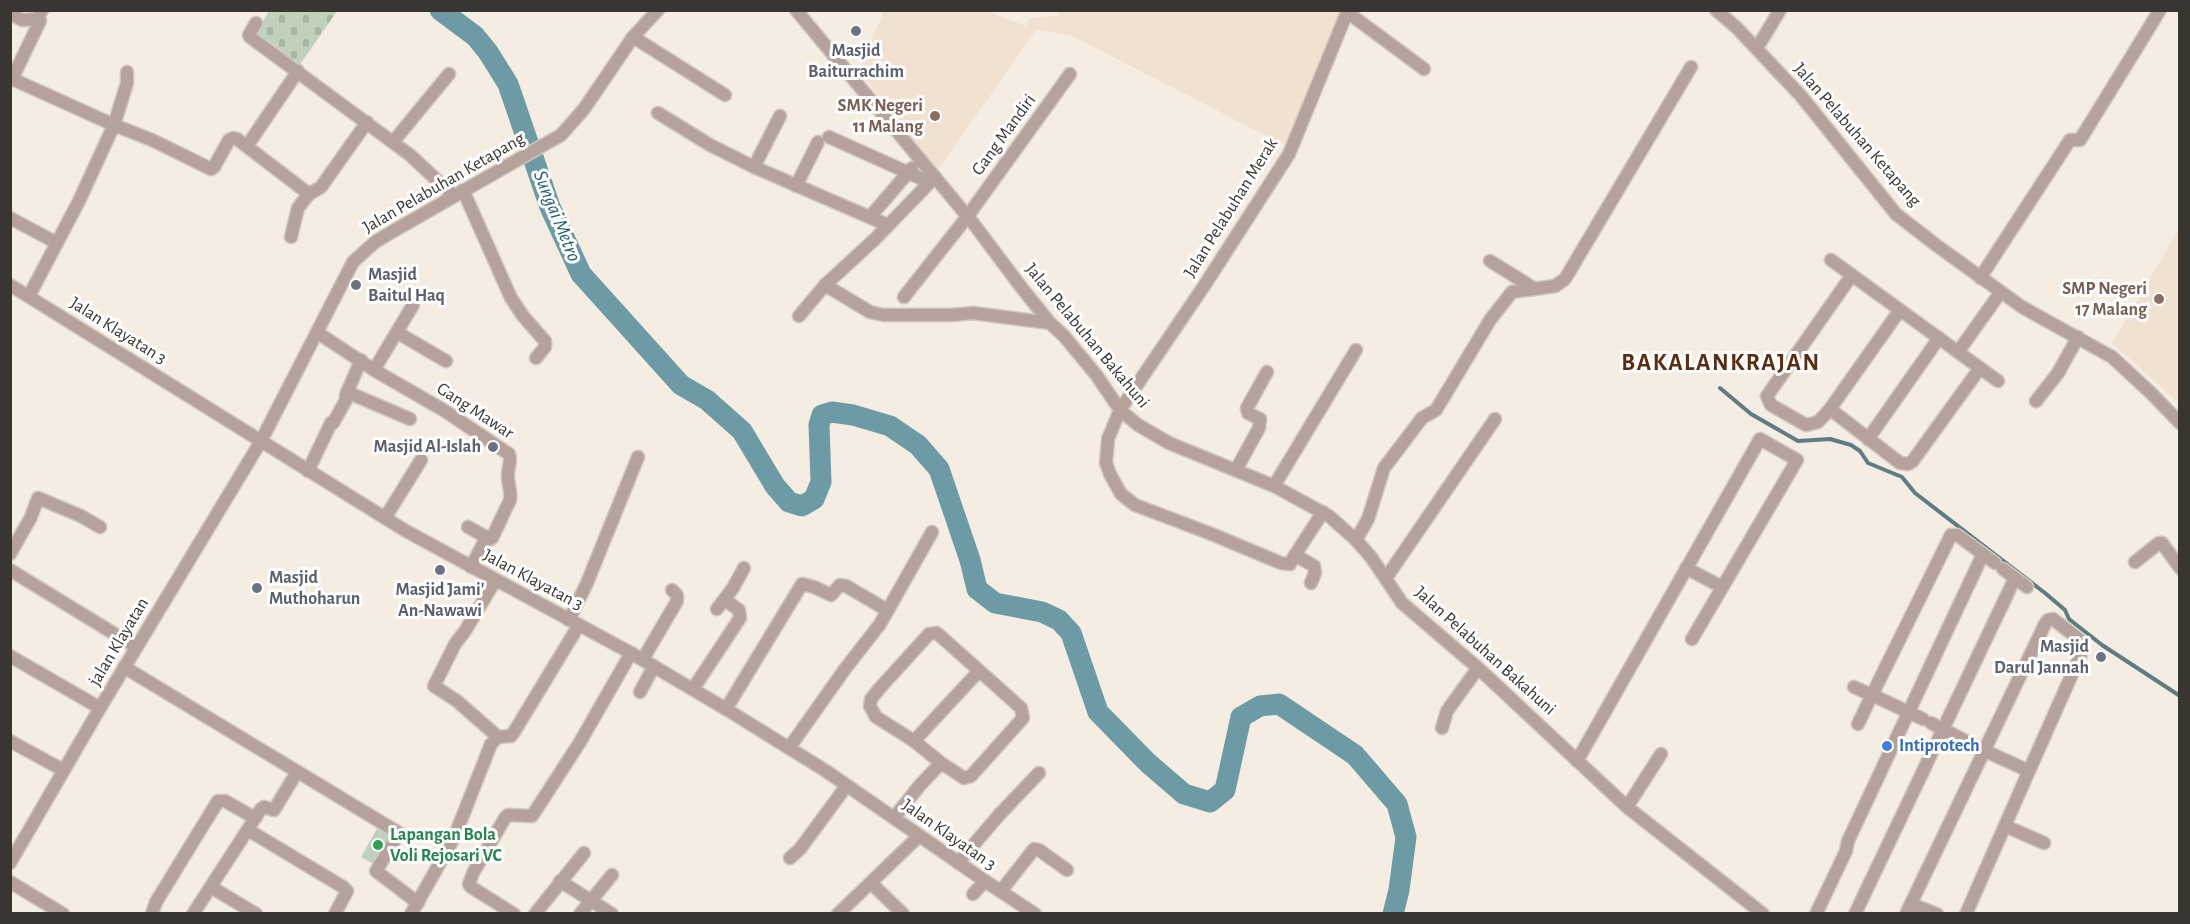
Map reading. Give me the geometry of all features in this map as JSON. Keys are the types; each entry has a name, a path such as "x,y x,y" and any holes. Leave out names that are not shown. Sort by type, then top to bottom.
{"street":[{"name":"Jalan Pelabuhan Ketapang","path":"261,441 318,333 347,272 359,255 390,232 561,135 584,109 633,37 658,10"},
{"name":"Jalan Pelabuhan Bakahuni","path":"796,10 920,159 932,180 967,217 1050,323 1064,336 1097,376 1120,410 1138,425 1169,443 1275,486 1323,512 1356,540 1386,578 1402,603 1478,668 1627,807 1763,914"},
{"name":"Jalan Pelabuhan Ketapang","path":"1716,10 1757,48 1801,96 1896,214 2000,293 2078,337 2121,365 2180,423"},
{"path":"1757,48 1779,10"},
{"path":"1980,278 2070,140 2080,141 2160,10"},
{"path":"1347,11 1424,69"},
{"name":"Jalan Pelabuhan Merak","path":"1295,555 1290,564 1281,563 1209,532 1135,505 1121,494 1106,463 1108,440 1120,410 1278,174 1289,154 1347,11"},
{"path":"10,13 22,20 40,15 40,21 11,79 153,140 211,169 230,139 237,139 309,194"},
{"path":"256,23 250,36 459,193 511,298 544,341 545,346 536,358"},
{"path":"633,37 725,95"},
{"path":"1356,540 1368,519 1384,468 1422,418 1436,410 1490,320 1512,292 1555,286 1565,279 1691,67"},
{"path":"247,146 298,71"},
{"path":"29,296 93,174 114,125 127,83 127,72"},
{"path":"393,142 449,74"},
{"name":"Gang Mandiri","path":"904,297 967,217 1070,74"},
{"path":"658,113 710,145 754,167 883,224"},
{"path":"754,167 780,116"},
{"path":"291,237 298,208 309,194 321,187 367,122"},
{"path":"796,186 824,140 907,173 932,180 875,240 825,285 799,316"},
{"path":"870,217 920,159"},
{"path":"10,218 57,243"},
{"path":"1831,260 1998,381"},
{"path":"1490,261 1535,289"},
{"path":"1852,275 1767,396 1771,405 1806,425 1818,422 1830,409 1900,310"},
{"name":"Jalan Klayatan 3","path":"10,285 385,518 495,581 637,656 726,709 789,748 1035,914"},
{"path":"825,285 870,312 883,315 973,313 1050,323"},
{"path":"1958,352 2000,293"},
{"path":"374,370 413,305"},
{"name":"Gang Mawar","path":"318,333 374,370 446,411 509,454 511,458 507,476 511,491 510,500 490,539 483,543 471,567"},
{"name":"Gang Mawar","path":"398,333 446,361"},
{"path":"2036,401 2058,373 2078,337"},
{"path":"1868,439 1939,338"},
{"path":"1275,486 1356,350"},
{"path":"308,471 331,423 346,400 347,392 361,360"},
{"path":"1830,409 1900,463 1908,464 1912,462 1980,368"},
{"path":"1236,470 1259,428 1260,419 1248,413 1247,408 1267,372"},
{"path":"347,392 410,419"},
{"path":"1386,578 1495,419"},
{"path":"1577,761 1760,439 1797,460 1692,639"},
{"name":"jalan Klayatan","path":"10,863 124,667 261,441"},
{"path":"495,581 455,644 434,686 457,701 498,737 511,736 514,732 574,622 587,583 638,457"},
{"path":"385,518 421,460"},
{"path":"10,555 31,517 38,498 81,516 100,527"},
{"path":"1311,583 1315,573 1314,566 1295,555 1323,512"},
{"path":"468,527 490,539"},
{"path":"789,748 880,624 932,532"},
{"path":"1858,724 1951,535 1957,535 2027,587"},
{"path":"2134,562 2162,543 2180,568"},
{"path":"1816,914 1846,852 1848,840 1983,554"},
{"path":"693,689 740,618 739,610 721,604 744,568"},
{"path":"1686,568 1722,587"},
{"path":"10,570 136,647"},
{"path":"1855,914 2014,578"},
{"path":"726,709 802,584 814,586 831,595 840,585 846,586 887,610"},
{"path":"514,914 471,887 473,873 508,815 532,816 637,656 677,601 672,590"},
{"path":"1937,914 1908,909 2045,624 2048,620 2053,619 2080,640 2083,646 2081,654 1966,914"},
{"path":"937,633 1021,708 1023,718 971,776 964,778 914,741 876,717 870,706 879,690 929,634 937,633"},
{"path":"10,656 100,708"},
{"path":"640,692 654,666"},
{"path":"124,667 399,833 376,872 415,908 454,838 488,749 498,737"},
{"path":"1442,728 1446,711 1478,668"},
{"path":"914,741 979,671"},
{"path":"1854,687 2029,771"},
{"path":"10,741 63,770"},
{"path":"1627,807 1661,754"},
{"path":"894,818 941,763"},
{"path":"193,914 255,818 264,807 274,810 297,772"},
{"path":"958,862 1039,773"},
{"path":"790,858 800,849 842,792"},
{"path":"152,914 156,902 218,801 225,801 255,818"},
{"path":"2005,826 2044,843"},
{"path":"248,830 344,887 348,891 347,895 335,914"},
{"path":"838,914 919,836"},
{"path":"1001,891 1034,849 1039,850 1067,870"},
{"path":"535,914 584,853"},
{"path":"580,914 612,875"},
{"path":"560,881 612,914"},
{"path":"973,894 984,881"},
{"path":"10,882 63,914"},
{"path":"871,883 903,914"},
{"path":"211,887 238,909 256,914"}],"shaded area":[{"name":"SMK Negeri 11 Malang","path":"1061,10 1343,11 1288,147 1070,35 1036,30 937,171 859,71 884,11 985,11 1026,26 1029,18 1058,16"},
{"name":"SMP Negeri 17 Malang","path":"2179,229 2179,403 2112,343"}],"green space":[{"path":"269,11 337,11 297,69 255,35"},
{"name":"Lapangan Bola Voli Rejosari VC","path":"379,825 395,834 377,866 361,857"}],"waterway":[{"name":"Sungai Metro","path":"440,10 475,36 508,84 550,207 581,274 681,385 707,400 742,431 775,486 789,502 802,506 814,499 821,482 819,425 822,415 832,412 853,415 890,426 918,445 939,469 970,560 977,589 995,603 1042,612 1059,620 1071,633 1098,712 1148,763 1184,794 1210,802 1225,790 1241,717 1260,706 1279,704 1355,755 1397,804 1406,837 1399,890 1393,914"},
{"path":"1720,388 1751,414 1798,441 1830,439 1851,445 1860,451 1868,463 1902,477 1915,493 2045,593 2065,610 2069,619 2102,645 2180,696"}],"place":[{"name":"Masjid Baiturrachim","path":"856,31"},
{"name":"SMK Negeri 11 Malang","path":"935,116"},
{"name":"Masjid Baitul Haq","path":"356,285"},
{"name":"SMP Negeri 17 Malang","path":"2159,299"},
{"name":"Masjid Al-Islah","path":"493,447"},
{"name":"Masjid Jami' An-Nawawi","path":"440,570"},
{"name":"Masjid Muthoharun","path":"257,588"},
{"name":"Masjid Darul Jannah","path":"2101,657"},
{"name":"Intiprotech","path":"1887,746"},
{"name":"Lapangan Bola Voli Rejosari VC","path":"378,845"}],"district":[{"name":"BAKALANKRAJAN","path":"1721,363"}]}
